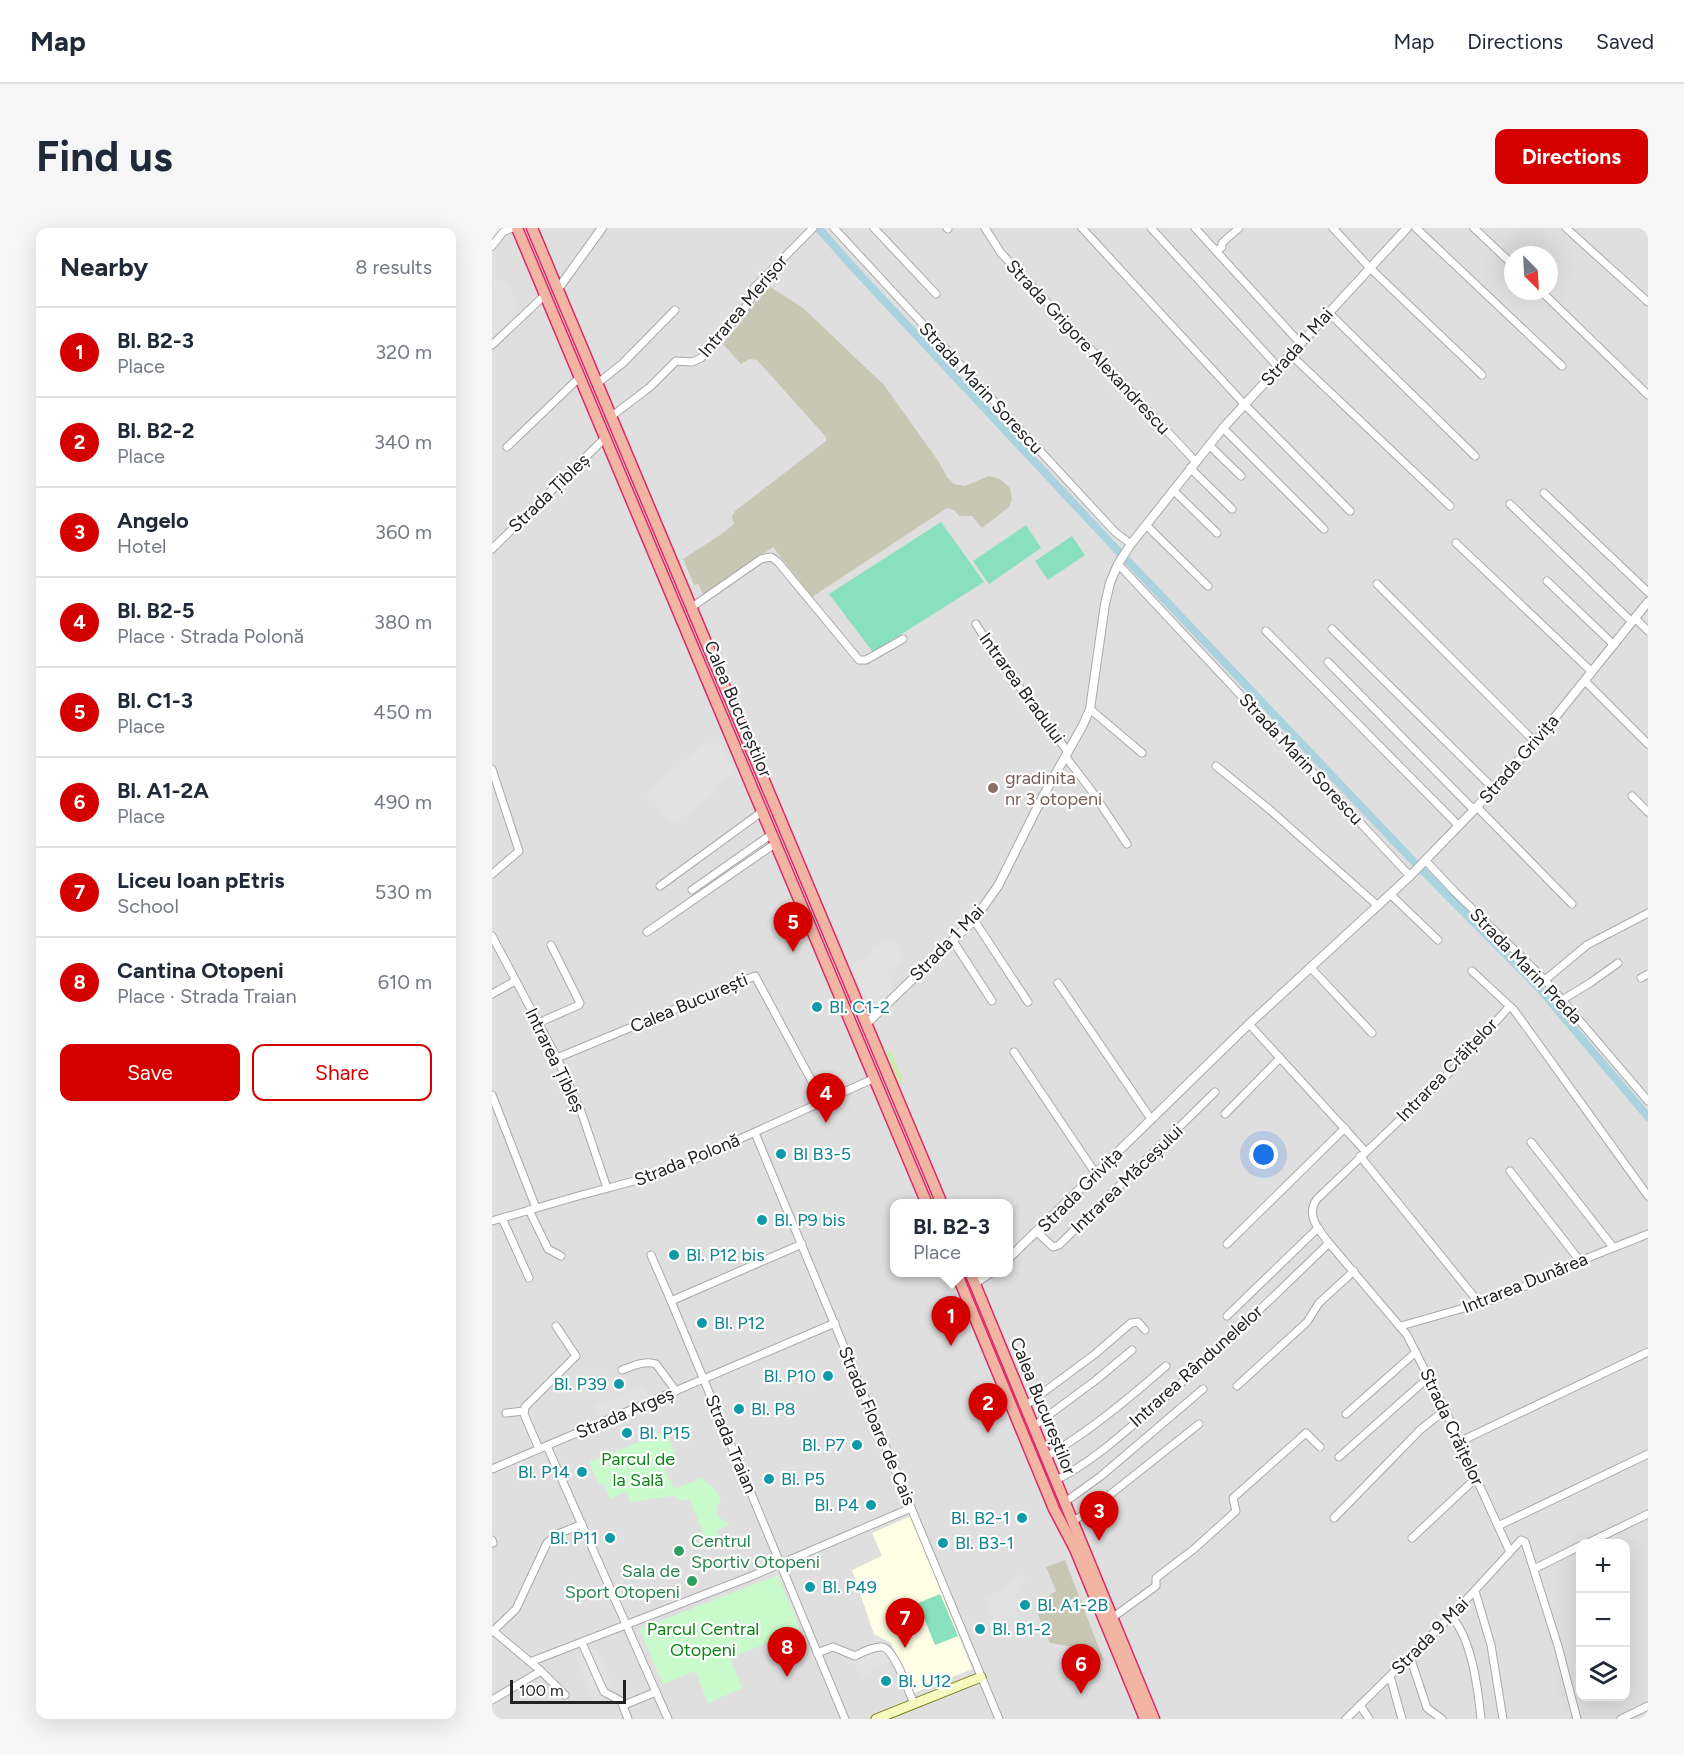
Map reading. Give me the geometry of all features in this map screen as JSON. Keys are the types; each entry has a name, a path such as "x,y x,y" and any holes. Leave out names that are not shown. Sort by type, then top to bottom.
{"highway":[{"name":"Calea Bucureștilor","path":"518,228 925,1199"},
{"name":"Calea Bucureștilor","path":"532,228 940,1199"},
{"name":"Calea Bucureștilor","path":"958,1277 1054,1509 1075,1549 1145,1719"},
{"name":"Calea Bucureștilor","path":"972,1277 1154,1719"}],"main road":[{"path":"876,1719 981,1677"}],"street":[{"path":"493,245 503,232 512,228"},
{"path":"558,289 602,228"},
{"name":"Intrarea Merișor","path":"612,416 650,387 676,361 692,362 701,358 745,308 754,288 813,228"},
{"name":"Strada Marin Sorescu","path":"834,228 1115,532 1131,544"},
{"path":"874,228 936,294"},
{"name":"Strada Grigore Alexandrescu","path":"985,228 1001,253 1193,464"},
{"path":"1082,228 1245,405 1350,511"},
{"path":"1151,228 1278,368"},
{"path":"1195,228 1300,343"},
{"path":"1216,251 1239,228"},
{"path":"1333,228 1370,268 1482,375"},
{"name":"Strada 1 Mai","path":"866,1024 974,920 998,886 1090,709 1110,583 1118,564 1131,544 1209,445 1407,228"},
{"path":"1416,228 1562,366"},
{"path":"1474,228 1504,256"},
{"path":"1566,228 1648,302"},
{"path":"492,345 545,295"},
{"path":"1550,300 1648,395"},
{"path":"598,383 623,363 675,310"},
{"path":"1329,313 1475,456"},
{"path":"1290,354 1450,506"},
{"path":"507,447 580,377"},
{"path":"1223,429 1324,529"},
{"name":"Strada Țibleș","path":"492,549 606,437"},
{"path":"1209,445 1240,476"},
{"path":"1193,464 1232,509"},
{"path":"1173,490 1217,533"},
{"path":"1544,493 1648,592"},
{"path":"1510,504 1648,631"},
{"path":"1146,525 1208,586"},
{"path":"1456,543 1592,672"},
{"path":"692,607 761,560 771,557 778,562 859,660 866,660 903,639"},
{"name":"Strada Marin Sorescu","path":"1118,564 1410,876"},
{"path":"1547,581 1614,645"},
{"path":"1377,584 1534,742"},
{"name":"Strada Grivița","path":"1013,1254 1249,1024 1410,876 1476,809 1585,681 1648,602"},
{"name":"Intrarea Bradului","path":"976,624 1066,754"},
{"path":"1332,629 1494,789"},
{"path":"1266,631 1459,826"},
{"path":"1328,662 1572,904"},
{"path":"1585,681 1648,744"},
{"path":"1090,709 1142,753"},
{"path":"1066,754 1126,844"},
{"path":"1216,766 1269,809 1378,906"},
{"path":"492,769 519,851 492,874"},
{"path":"1632,795 1648,812"},
{"path":"660,886 763,812"},
{"path":"692,890 774,838"},
{"path":"647,932 774,838"},
{"name":"Strada Marin Preda","path":"1425,860 1545,980 1648,1101"},
{"path":"1390,894 1438,940"},
{"path":"1545,980 1587,945 1648,913"},
{"path":"974,920 1028,1002"},
{"name":"Intrarea Țibleș","path":"492,936 557,1058 582,1114 607,1188"},
{"path":"953,941 992,1000"},
{"path":"538,1023 580,1003 551,945"},
{"path":"1562,1000 1618,963"},
{"path":"1310,968 1372,1033"},
{"path":"1472,971 1509,1007"},
{"path":"1641,978 1648,974"},
{"name":"Calea București","path":"557,1058 755,975 823,1102"},
{"path":"492,994 515,981"},
{"path":"1058,983 1151,1119"},
{"name":"Intrarea Crăițelor","path":"1363,1153 1454,1068 1509,1007 1514,1010 1648,1196"},
{"path":"1249,1024 1345,1128 1480,1304"},
{"path":"1014,1052 1096,1174"},
{"path":"1225,1114 1280,1058"},
{"name":"Strada Polonă","path":"492,1221 664,1173 875,1078"},
{"name":"Intrarea Măceșului","path":"1037,1232 1053,1247 1059,1245 1215,1092"},
{"path":"492,1095 548,1250 561,1256"},
{"path":"1227,1244 1345,1128"},
{"name":"Strada Floare de Cais","path":"755,1133 999,1719"},
{"path":"1531,1142 1613,1247"},
{"path":"1227,1316 1318,1228 1311,1213 1314,1203 1363,1153"},
{"path":"1510,1171 1580,1261"},
{"path":"502,1218 529,1278"},
{"name":"Strada Crăițelor","path":"1318,1228 1401,1326 1445,1410 1509,1550"},
{"name":"Intrarea Dunărea","path":"1401,1326 1499,1298 1580,1261 1648,1234"},
{"name":"Intrarea Rândunelelor","path":"1056,1480 1079,1468 1182,1382 1329,1243"},
{"path":"671,1300 802,1244"},
{"name":"Strada Traian","path":"651,1255 782,1563 845,1719"},
{"path":"1237,1386 1307,1322 1318,1303 1354,1271"},
{"path":"975,1283 984,1277"},
{"path":"1025,1406 1131,1323 1138,1322 1145,1330"},
{"name":"Strada Argeș","path":"492,1469 835,1323"},
{"path":"539,1449 524,1411 527,1403 576,1356 556,1326"},
{"path":"1034,1426 1132,1350"},
{"path":"1346,1414 1416,1352"},
{"path":"1459,1442 1648,1352"},
{"path":"622,1370 645,1362 656,1364 676,1391"},
{"path":"1046,1457 1112,1412 1166,1366"},
{"path":"1339,1457 1429,1377"},
{"path":"1065,1502 1101,1476 1203,1389"},
{"path":"1334,1518 1420,1430 1445,1410"},
{"path":"506,1413 524,1411"},
{"path":"1073,1521 1097,1505 1199,1424"},
{"path":"1112,1618 1156,1586 1156,1578 1194,1549 1236,1511 1233,1498 1305,1433 1320,1447"},
{"path":"547,1446 668,1719"},
{"path":"1498,1526 1648,1454"},
{"path":"1412,1538 1476,1478"},
{"path":"530,1662 782,1563 911,1508"},
{"path":"1596,1539 1648,1514"},
{"path":"565,1695 541,1671 492,1631 516,1609 547,1543 556,1535 582,1524"},
{"path":"1509,1550 1519,1540 1524,1541 1558,1646 1577,1719"},
{"path":"1533,1569 1576,1548"},
{"name":"Strada 9 Mai","path":"1346,1719 1410,1658 1474,1591 1509,1550"},
{"path":"1474,1591 1491,1645 1503,1719"},
{"path":"1450,1616 1460,1629 1470,1659 1481,1719"},
{"path":"582,1643 604,1692 624,1705 628,1719"},
{"path":"817,1653 833,1647 855,1656 881,1646 886,1648 895,1660 914,1704"},
{"path":"1410,1658 1427,1708 1443,1719"},
{"path":"492,1700 541,1671"},
{"path":"1390,1676 1402,1719"},
{"path":"624,1705 656,1692"},
{"path":"1360,1705 1369,1719"},
{"path":"1621,1719 1648,1706"}],"shaded area":[{"path":"512,228 1648,228 1648,1719 492,1719 492,246"},
{"path":"495,280 508,283 516,304 510,324 492,341 492,289"},
{"path":"769,286 803,308 884,385 954,484 965,486 989,476 1000,479 1010,488 1012,499 1009,507 982,528 972,516 959,516 954,510 947,508 812,597 773,547 704,595 698,584 694,585 683,559 734,524 732,517 735,511 826,441 826,437 757,360 749,359 741,364 724,345 724,342"},
{"path":"706,742 708,745 713,742 721,744 735,772 716,786 717,791 673,825 646,793"},
{"path":"893,938 903,961 886,972 894,989 871,1012 851,965 867,958 866,956 873,953 871,949"},
{"path":"644,1386 649,1398 638,1403 643,1415 614,1427 609,1415 601,1419 595,1406"},
{"path":"911,1516 972,1669 914,1693 891,1643 874,1634 852,1570 882,1556 872,1533"},
{"path":"1065,1560 1104,1661 1079,1648 1050,1643 1036,1610 1041,1601 1056,1591 1046,1567"},
{"path":"1023,1573 1026,1581 1020,1587 1016,1598 1015,1615 995,1623 985,1598 1001,1591"},
{"path":"881,1646 895,1660 871,1669 872,1675 862,1679 855,1664 849,1662 844,1651 855,1656"},
{"path":"596,1647 611,1683 608,1685 613,1696 595,1703 575,1655"}],"green space":[{"path":"941,522 984,582 873,652 829,594"},
{"path":"1026,525 1041,548 989,584 973,561"},
{"path":"1072,536 1085,555 1048,580 1035,561"},
{"path":"884,1049 892,1053 903,1078 900,1087"},
{"name":"Parcul de la Sală","path":"666,1431 678,1462 664,1468 674,1489 702,1478 715,1489 721,1501 716,1508 719,1517 730,1525 717,1530 720,1538 707,1543 690,1500 679,1500 673,1496 630,1502 626,1492 610,1499 605,1487 598,1482 589,1462"},
{"name":"Parcul Central Otopeni","path":"778,1575 800,1630 730,1658 742,1688 708,1703 695,1671 663,1684 639,1629"},
{"path":"940,1594 958,1636 935,1645 918,1603"}],"waterway":[{"path":"820,230 1119,552"},
{"path":"1128,561 1414,862"},
{"path":"1423,871 1539,988 1648,1117"}],"place":[{"name":"gradinita nr 3 otopeni","path":"993,788"},
{"name":"Bl. C1-3","path":"793,952"},
{"name":"Bl. C1-2","path":"817,1007"},
{"name":"Bl. B2-5","path":"826,1123"},
{"name":"Bl B3-5","path":"781,1154"},
{"name":"Bl. P9 bis","path":"762,1220"},
{"name":"Bl. P12 bis","path":"674,1255"},
{"name":"Bl. P12","path":"702,1323"},
{"name":"Bl. B2-3","path":"951,1346"},
{"name":"Bl. P10","path":"828,1376"},
{"name":"Bl. P39","path":"619,1384"},
{"name":"Bl. P8","path":"739,1409"},
{"name":"Bl. P15","path":"627,1433"},
{"name":"Bl. B2-2","path":"988,1433"},
{"name":"Bl. P7","path":"857,1445"},
{"name":"Bl. P14","path":"582,1472"},
{"name":"Bl. P5","path":"769,1479"},
{"name":"Bl. P4","path":"871,1505"},
{"name":"Bl. B2-1","path":"1022,1518"},
{"name":"Bl. P11","path":"610,1538"},
{"name":"Angelo","path":"1099,1541"},
{"name":"Bl. B3-1","path":"943,1543"},
{"name":"Centrul Sportiv Otopeni","path":"679,1551"},
{"name":"Sala de Sport Otopeni","path":"692,1581"},
{"name":"Bl. P49","path":"810,1587"},
{"name":"Bl. A1-2B","path":"1025,1605"},
{"name":"Bl. B1-2","path":"980,1629"},
{"name":"Liceu Ioan pEtris","path":"905,1648"},
{"name":"Cantina Otopeni","path":"787,1677"},
{"name":"Bl. U12","path":"886,1681"},
{"name":"Bl. A1-2A","path":"1081,1694"}]}
